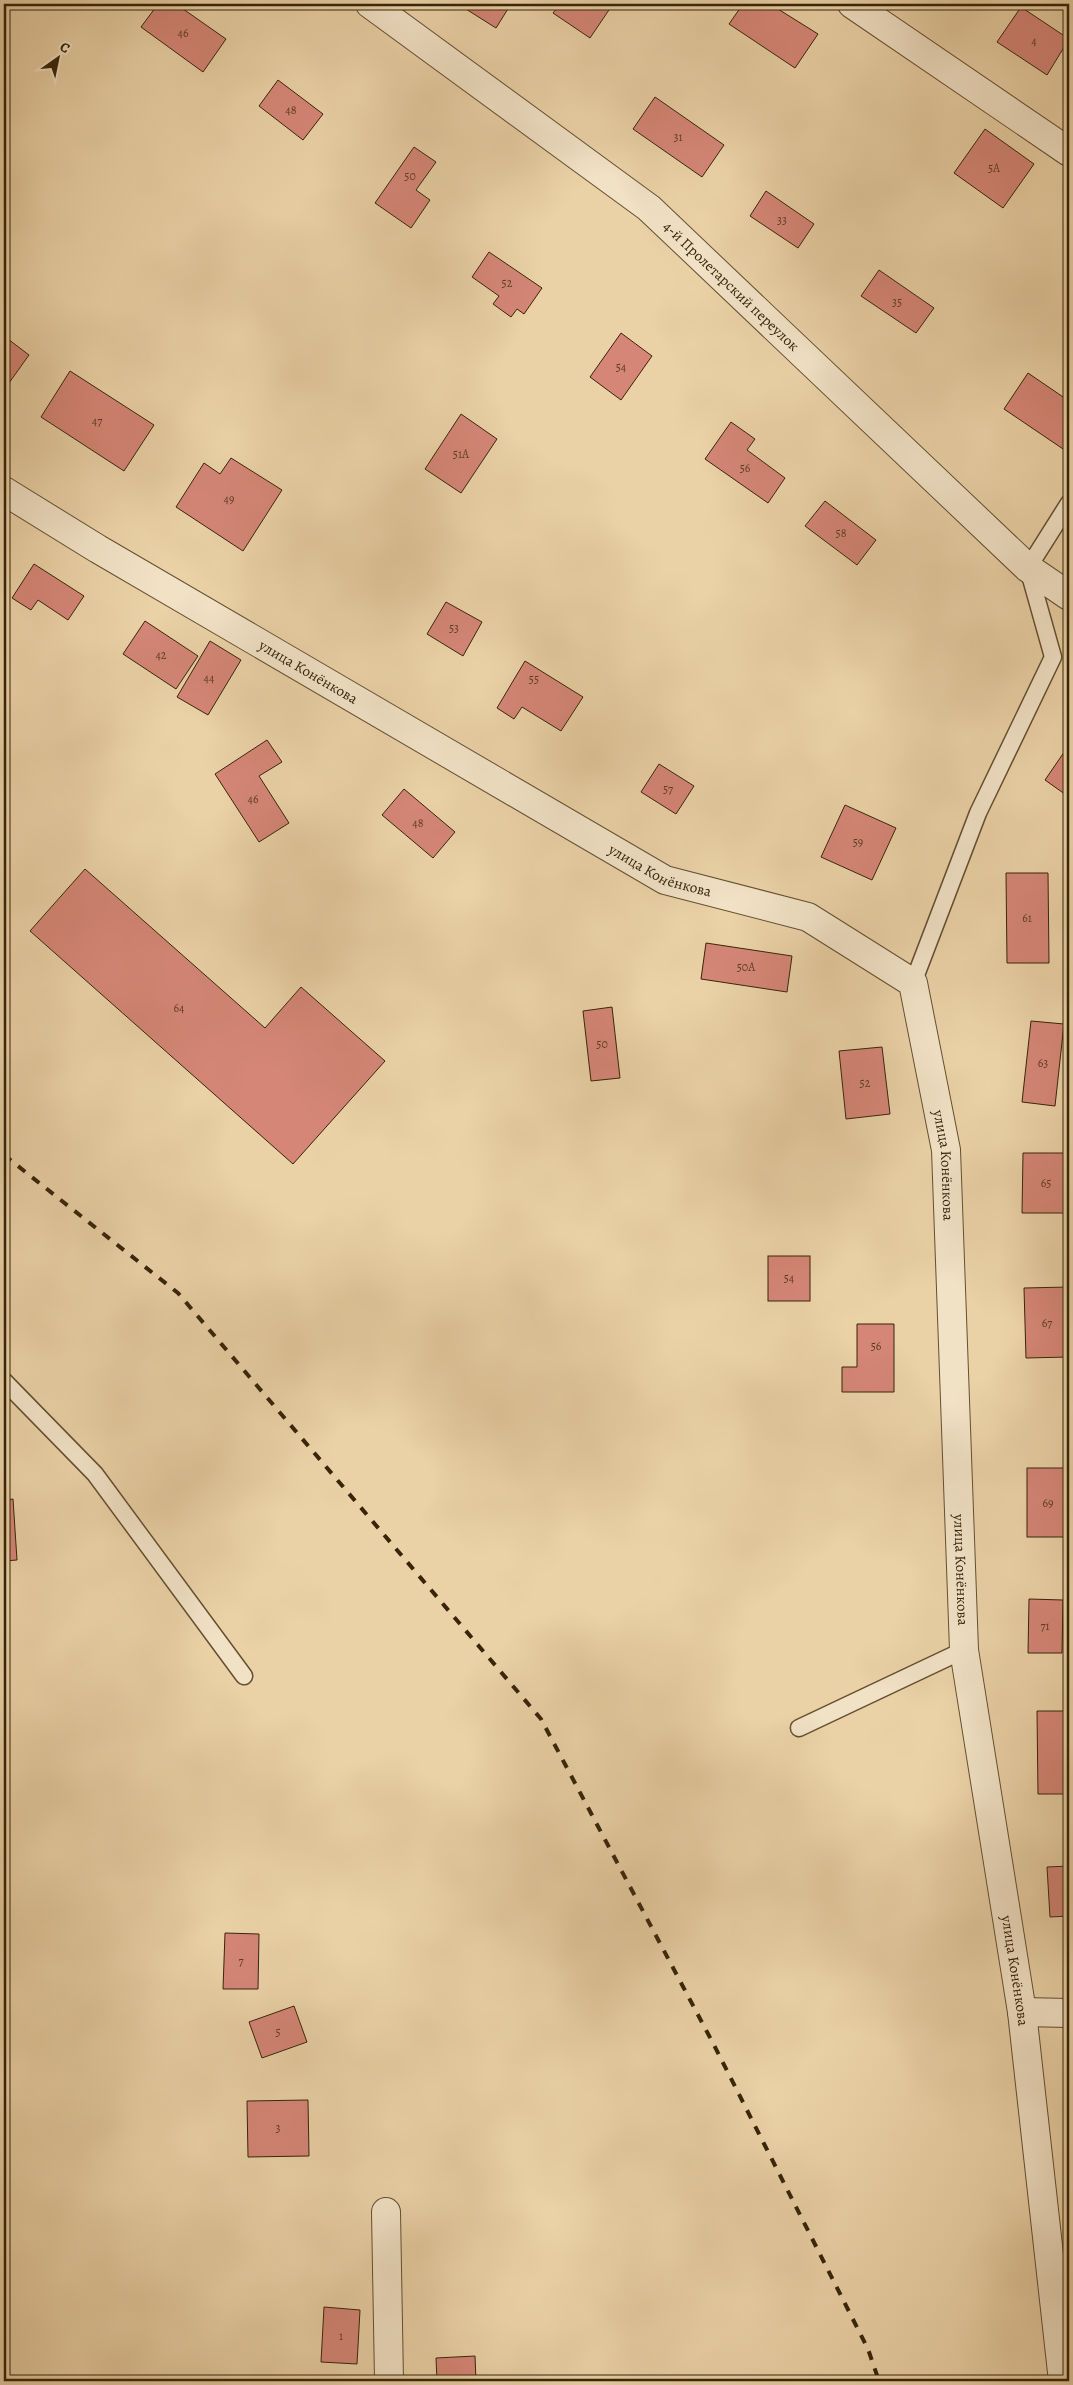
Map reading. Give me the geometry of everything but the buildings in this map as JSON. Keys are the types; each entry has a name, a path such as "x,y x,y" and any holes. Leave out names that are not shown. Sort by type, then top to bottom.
{"street":[{"name":"4-й Пролетарский переулок","path":"370,4 649,208 1028,568 1069,596"},
{"path":"852,4 1069,152"},
{"name":"улица Конёнкова","path":"4,491 98,549 665,880 808,917 913,982 946,1150 964,1650 1022,2012 1063,2381"},
{"path":"1022,2012 1069,2012"},
{"path":"386,2212 389,2381"}],"lane":[{"path":"913,982 978,813 1053,657 1028,568 1069,503"},
{"path":"4,1381 95,1474 244,1676"},
{"path":"799,1728 964,1650"}],"railway":[{"path":"4,1155 178,1293 541,1719 714,2045 868,2349 879,2381"}]}
